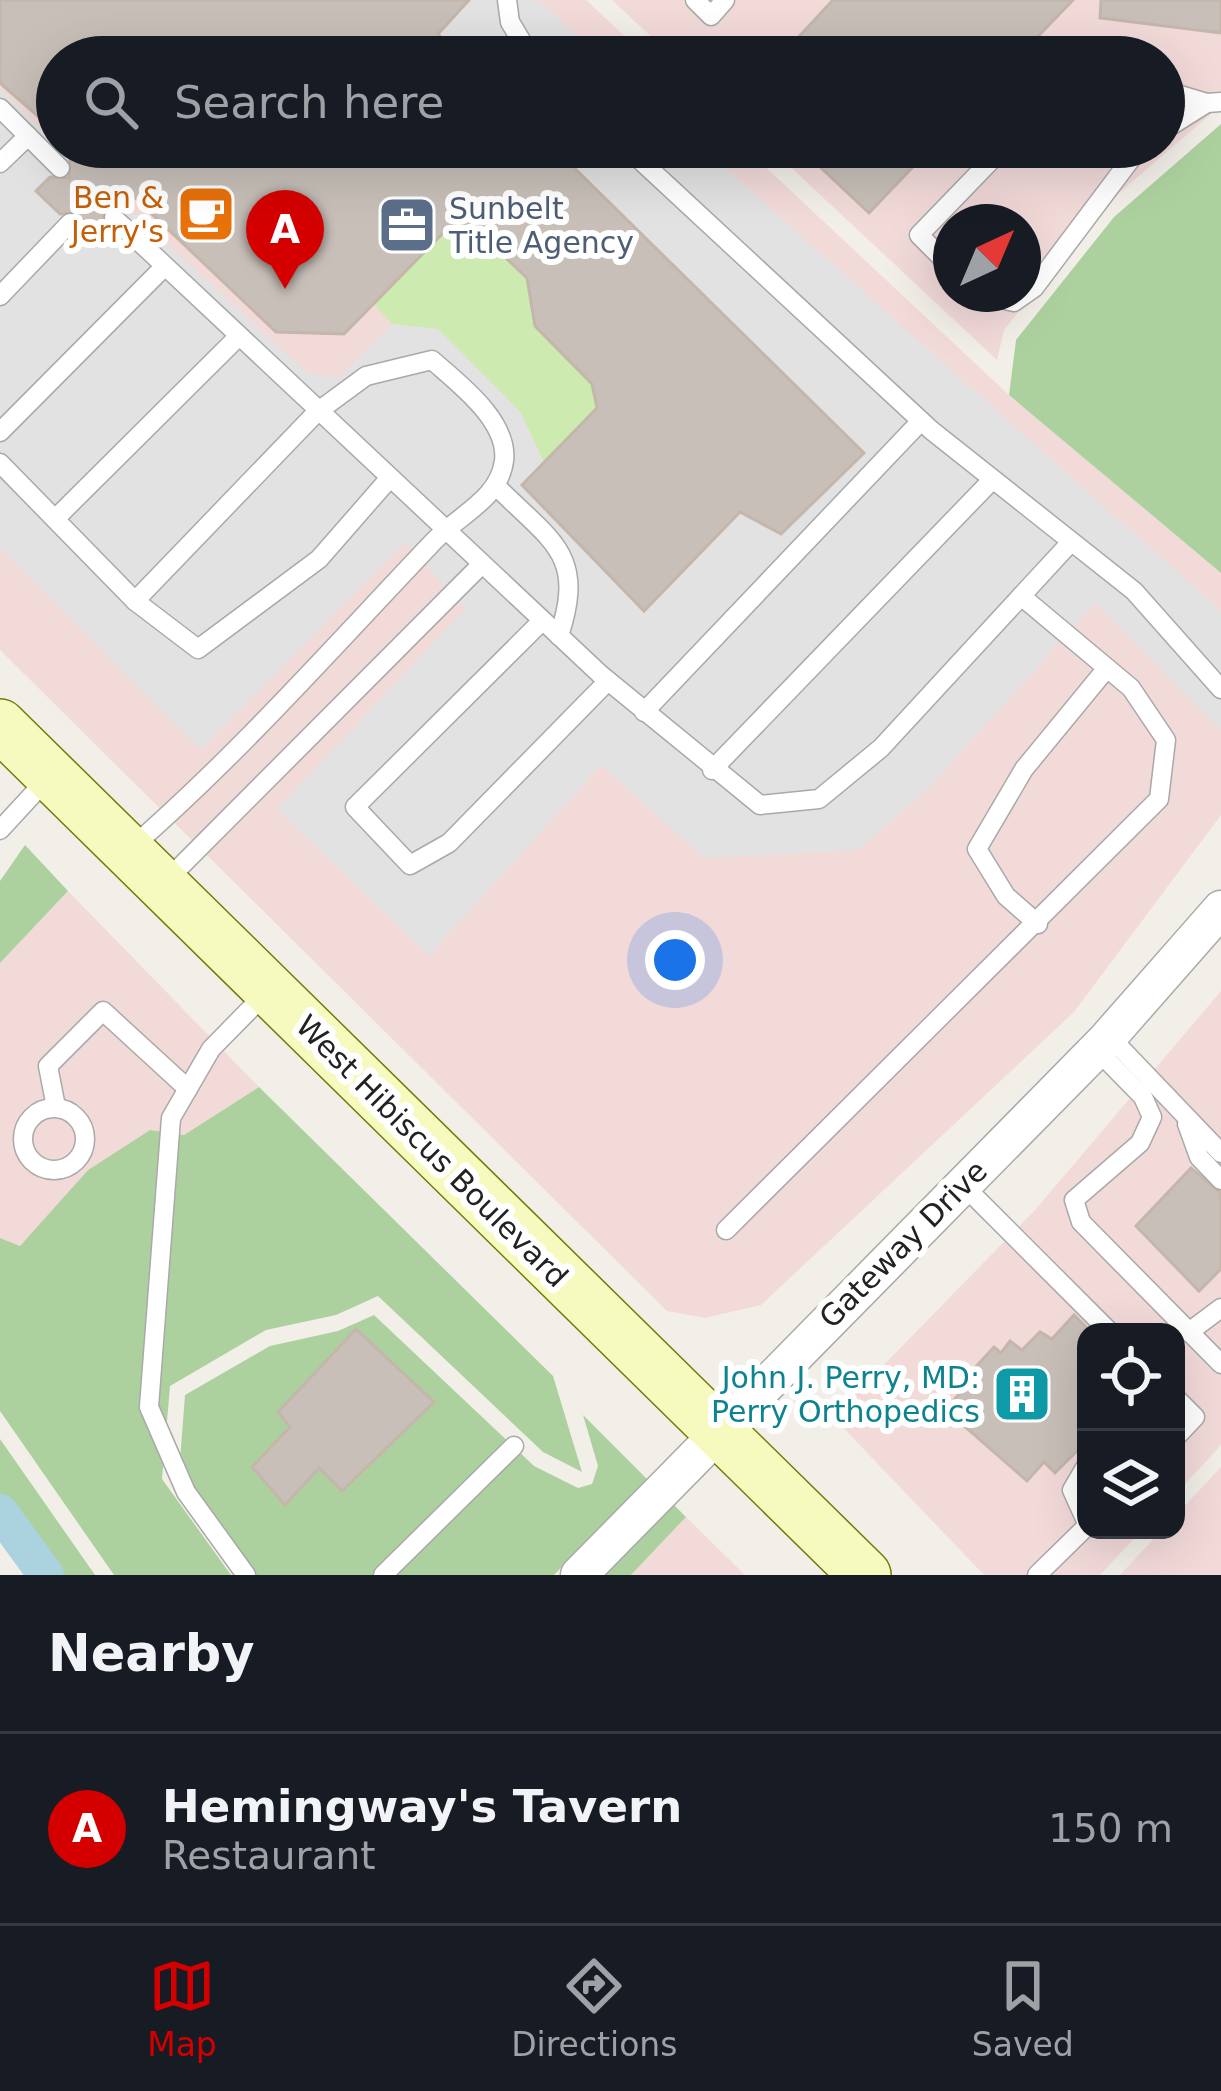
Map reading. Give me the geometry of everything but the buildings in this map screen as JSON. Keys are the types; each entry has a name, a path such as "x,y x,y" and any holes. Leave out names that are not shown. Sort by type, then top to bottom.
{"street":[{"name":"West Hibiscus Boulevard","path":"0,725 866,1575"},
{"name":"Gateway Drive","path":"579,1575 1102,1043 1221,909"}],"lane":[{"path":"507,0 510,22 518,36"},
{"path":"695,0 711,16 725,0"},
{"path":"1185,119 1214,103"},
{"path":"0,108 36,144"},
{"path":"0,163 28,136"},
{"path":"649,168 921,421 1134,591 1221,689"},
{"path":"949,204 984,168"},
{"path":"1041,279 1124,168"},
{"path":"114,218 542,621 712,770 760,806 819,799 881,748 1071,542"},
{"path":"933,221 919,235 933,249"},
{"path":"0,296 70,224"},
{"path":"0,432 164,267"},
{"path":"55,519 238,337"},
{"path":"135,601 316,412 366,376 432,360 484,407 506,456 496,488 444,530 185,801 145,868"},
{"path":"644,712 921,421"},
{"path":"0,463 135,601 199,650 319,559 388,480"},
{"path":"712,770 992,480"},
{"path":"496,488 568,557 572,596 559,636"},
{"path":"145,868 481,565"},
{"path":"726,1230 1159,799 1166,740 1131,688 1021,596"},
{"path":"542,621 355,807 379,838 410,865 449,843 608,681"},
{"path":"1038,923 1006,896 977,849 1024,769 1107,668"},
{"path":"0,830 50,775"},
{"path":"246,1575 187,1492 149,1406 171,1118 212,1048 268,991"},
{"path":"56,1108 48,1066 103,1011 188,1089"},
{"path":"1102,1043 1221,1153"},
{"path":"1102,1043 1143,1097 1152,1117 1140,1144 1074,1200 1081,1222 1221,1364"},
{"path":"1185,1118 1199,1157 1221,1180"},
{"path":"962,1184 1102,1323"},
{"path":"1189,1332 1221,1308"},
{"path":"1185,1406 1196,1417 1185,1428"},
{"path":"383,1575 514,1446"},
{"path":"1037,1575 1077,1533"}],"shaded area":[{"path":"0,0 586,0 625,36 36,36 36,168 766,168 1009,395 1221,573 1221,815 1074,1012 761,1305 705,1318 667,1311 0,650"},
{"path":"469,0 539,1 578,36 440,36"},
{"path":"612,0 1221,0 1221,105 1185,136 1185,36 651,36"},
{"path":"0,88 36,125 36,168 59,168 36,191 91,243 126,205 307,373 338,378 392,324 438,329 521,413 544,463 523,486 644,610 740,512 781,533 864,453 574,168 725,168 1221,611 1221,730 1095,603 929,788 858,850 704,858 601,765 429,956 277,809 465,609 405,542 201,750 0,548"},
{"path":"791,168 1148,168 1102,208 1041,284 1041,204 933,204 933,300"},
{"path":"946,312 1018,312 1004,330 997,360"},
{"path":"68,891 259,1087 184,1135 150,1130 88,1170 19,1247 0,1238 0,963"},
{"path":"1221,991 1221,1445 1185,1484 1185,1323 1077,1323 1077,1539 1134,1539 1100,1575 984,1575 833,1417 1035,1210"},
{"path":"1221,1467 1221,1575 1120,1575 1154,1539 1185,1539 1185,1505"},
{"path":"686,1517 745,1575 631,1575"}],"green space":[{"path":"1221,124 1221,573 1009,395 1016,340 1114,217 1170,168 1185,168 1185,155"},
{"path":"473,227 527,278 535,326 592,384 597,408 544,463 521,413 438,329 392,324 373,304 447,229"},
{"path":"25,845 68,891 0,963 0,881"},
{"path":"259,1087 553,1376 582,1472 543,1452 378,1296 336,1315 266,1330 170,1386 162,1479 231,1575 114,1575 0,1411 0,1238 20,1246 88,1170 150,1130 184,1135"},
{"path":"374,1315 534,1466 578,1488 592,1484 598,1466 583,1415 647,1479 554,1575 251,1575 179,1473 185,1395 270,1346 338,1331"},
{"path":"0,1439 95,1575 38,1575 0,1523"},
{"path":"673,1504 686,1517 631,1575 604,1575"}],"waterway":[{"path":"0,1512 46,1575"}],"place":[{"name":"Ben & Jerry's","path":"206,214"},
{"name":"Sunbelt Title Agency","path":"407,225"},
{"name":"Hemingway's Tavern","path":"285,289"},
{"name":"John J. Perry, MD: Perry Orthopedics","path":"1022,1394"}]}
